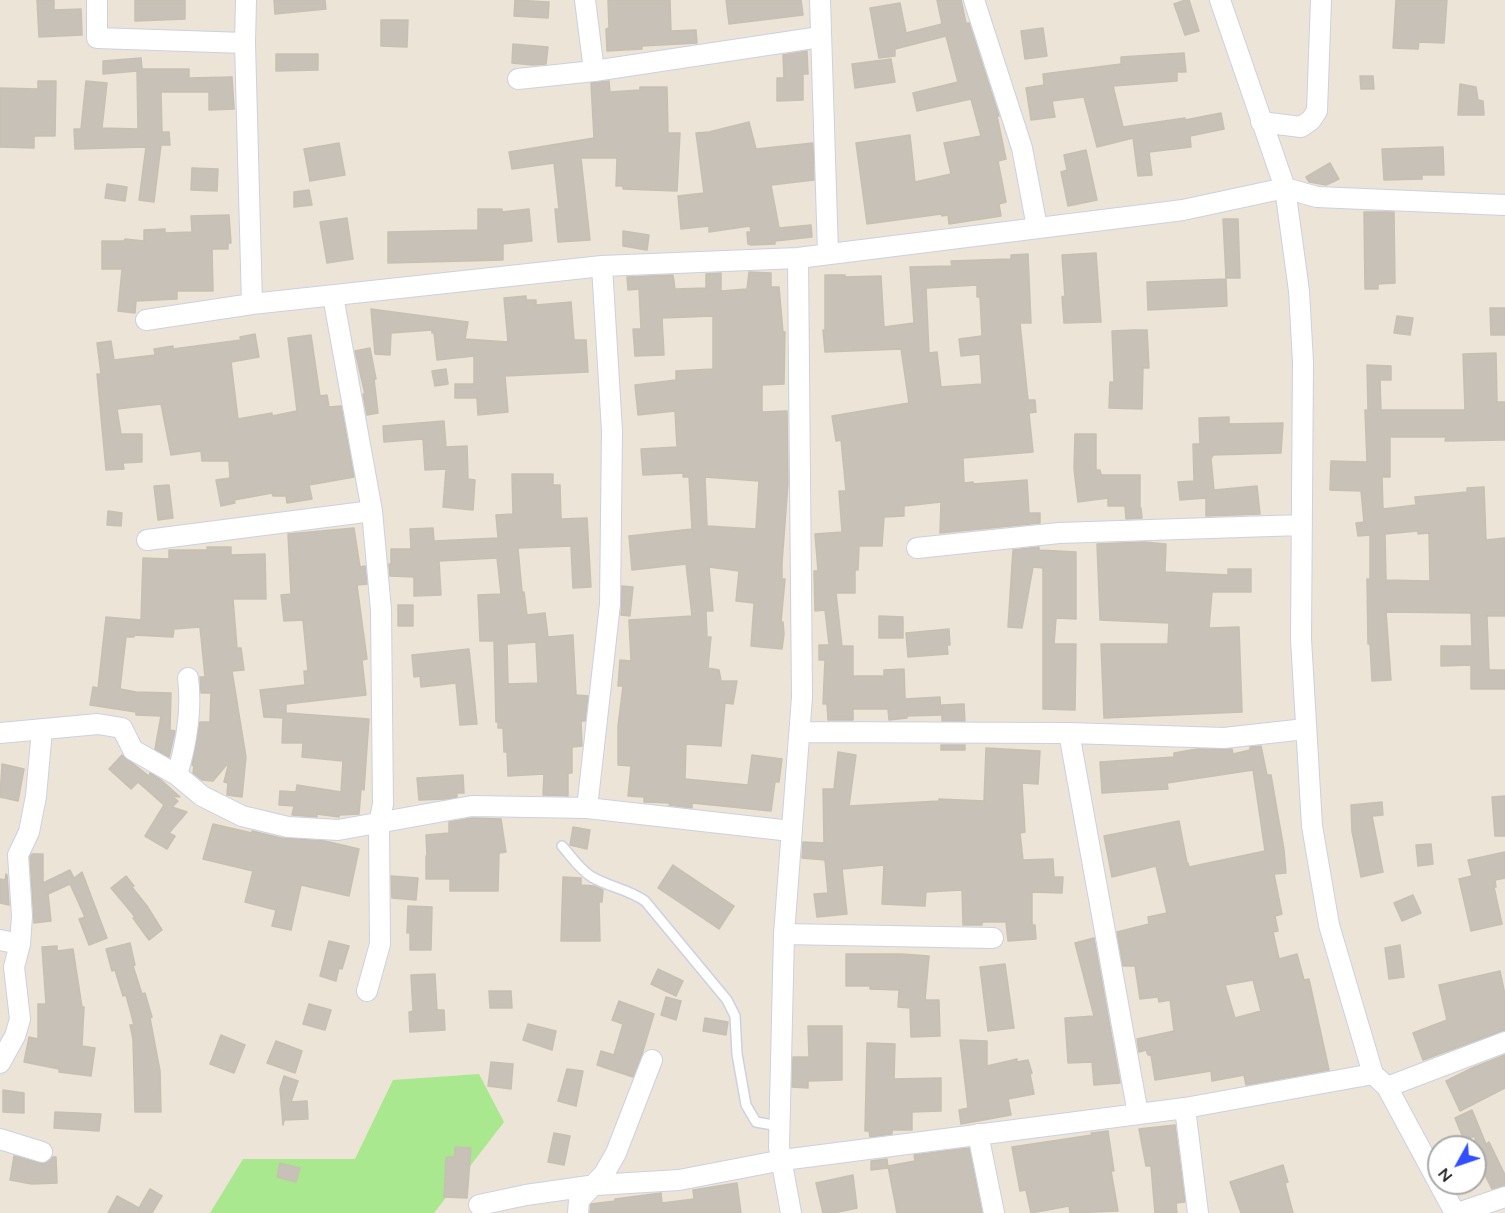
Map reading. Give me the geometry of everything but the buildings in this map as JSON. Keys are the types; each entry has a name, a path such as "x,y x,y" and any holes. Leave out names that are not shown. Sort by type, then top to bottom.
{"street":[{"path":"97,0 96,38 245,43"},
{"path":"246,0 245,43 252,304"},
{"path":"585,0 594,70"},
{"path":"820,0 828,253"},
{"path":"974,0 1022,148 1037,227"},
{"path":"1220,0 1285,188 1299,291 1304,393 1301,639 1305,729 1312,826 1322,895 1329,925 1380,1081 1456,1213 1505,1197"},
{"path":"1261,122 1301,127 1311,120 1317,111 1322,0"},
{"path":"518,79 820,37"},
{"path":"146,320 252,304 495,276 602,266 798,258 1183,210 1285,188 1317,197 1505,205"},
{"path":"791,1213 781,1153 784,934 802,685 798,258"},
{"path":"587,808 610,604 612,431 602,266"},
{"path":"333,296 372,511 381,610 383,804 379,824 380,944 367,991"},
{"path":"147,540 372,511"},
{"path":"917,548 1059,533 1302,525"},
{"path":"177,775 183,755 190,693 188,678"},
{"path":"0,733 98,724 122,728 133,750 177,775 202,796 242,816 288,827 338,830 472,806 587,808 791,831"},
{"path":"800,732 1069,733 1224,738 1305,729"},
{"path":"0,1063 15,1036 20,1019 14,967 20,944 21,916 18,855 29,832 36,796 42,730"},
{"path":"1069,733 1138,1114"},
{"path":"784,934 993,938"},
{"path":"0,940 20,944"},
{"path":"479,1205 526,1195 596,1185 679,1180 781,1153 978,1134 1380,1081 1505,1042"},
{"path":"578,1213 579,1200 596,1185 615,1153 652,1059"},
{"path":"1185,1108 1198,1213"},
{"path":"978,1134 994,1213"},
{"path":"0,1139 42,1152"}],"lane":[{"path":"562,846 592,877 632,892 645,901 727,1000 735,1016 737,1054 746,1106 756,1122 773,1125 781,1153"}],"green space":[{"path":"479,1074 504,1122 434,1213 210,1213 243,1159 355,1159 393,1080"}]}
